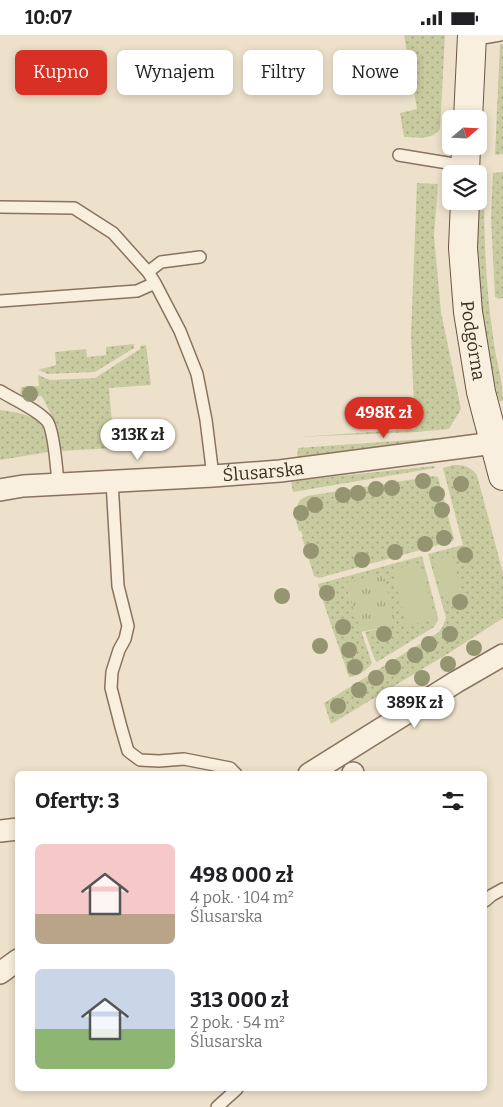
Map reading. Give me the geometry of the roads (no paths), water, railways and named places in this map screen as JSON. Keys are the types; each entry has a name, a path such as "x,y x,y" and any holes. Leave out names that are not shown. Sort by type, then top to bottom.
{"street":[{"path":"468,110 472,38"},
{"name":"Podgórna","path":"465,210 463,248 468,312 481,392 503,476"},
{"name":"Ślusarska","path":"0,489 23,486 280,471 494,443"},
{"path":"314,771 456,682 503,655"},
{"path":"0,831 15,829"},
{"path":"0,973 15,961"}],"lane":[{"path":"472,38 500,35"},
{"path":"398,155 466,162"},
{"path":"0,207 74,208 113,233 156,283 180,331 197,374 206,420 213,476"},
{"path":"0,216 27,207"},
{"path":"148,273 161,262 200,257"},
{"path":"0,301 137,291 156,283"},
{"path":"0,391 39,414 48,423 57,465 58,484"},
{"path":"112,481 118,586 128,626 112,672 111,688 128,751 140,761 184,759 230,768 233,771"},
{"path":"487,899 503,889"},
{"path":"218,1107 235,1091"}]}
